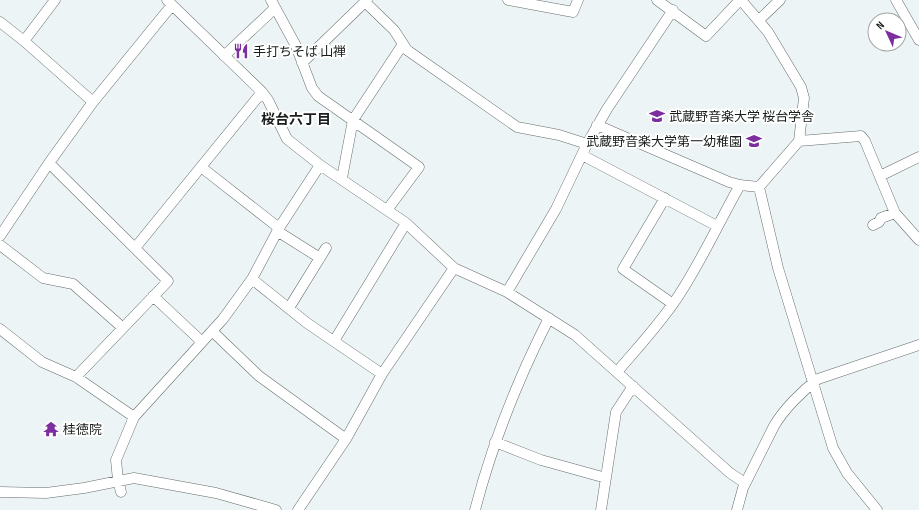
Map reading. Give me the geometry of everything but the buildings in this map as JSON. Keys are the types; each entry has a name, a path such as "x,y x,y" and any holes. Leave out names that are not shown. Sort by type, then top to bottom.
{"street":[{"path":"24,41 55,0"},
{"path":"508,0 573,12 578,0"},
{"path":"657,0 673,10 706,36 740,0 768,32 797,81 804,98 799,141 759,187"},
{"path":"759,20 780,0"},
{"path":"896,0 919,40"},
{"path":"302,63 366,1 394,30 407,50 517,127 559,135 587,144"},
{"path":"0,236 49,163 93,102 170,2 262,92 268,100 287,139 320,165 342,178 406,223 454,268 507,292 576,335 730,473 745,483"},
{"path":"224,56 273,4 296,46 312,88 318,96 419,167 387,210"},
{"path":"507,292 556,209 597,125 673,10"},
{"path":"0,22 24,41 93,102"},
{"path":"342,178 353,120 403,44"},
{"path":"135,248 262,92"},
{"path":"597,125 740,185 759,187"},
{"path":"799,141 861,136 865,141 895,213 919,240"},
{"path":"582,155 717,226"},
{"path":"880,176 919,157"},
{"path":"49,163 168,281 76,377"},
{"path":"121,492 116,460 134,417 212,331 252,279 278,230 320,165"},
{"path":"201,167 278,230 320,258"},
{"path":"617,372 672,304 696,268 740,185"},
{"path":"759,187 778,268 833,448 838,459 877,510"},
{"path":"665,198 623,269 672,304"},
{"path":"873,225 879,222 881,218 895,213"},
{"path":"334,341 406,223"},
{"path":"0,245 43,278 73,284 123,328"},
{"path":"289,308 326,248"},
{"path":"298,510 346,439 382,374 454,268"},
{"path":"252,279 334,341 382,374"},
{"path":"153,296 202,341"},
{"path":"475,510 495,442 537,342 549,318"},
{"path":"0,329 42,362 76,377 134,417"},
{"path":"212,331 259,376 346,439"},
{"path":"737,510 745,483 779,417 814,382 818,379 919,345"},
{"path":"601,510 616,412 633,386"},
{"path":"495,442 541,460 606,478"},
{"path":"0,492 46,493 84,488 134,478 216,493 241,505 276,510"}],"place":[{"name":"手打ちそば 山禅","path":"241,51"},
{"name":"武蔵野音楽大学 桜台学舎","path":"657,116"},
{"name":"武蔵野音楽大学第一幼稚園","path":"754,141"},
{"name":"桂徳院","path":"51,429"}],"district":[{"name":"桜台六丁目","path":"296,119"}]}
